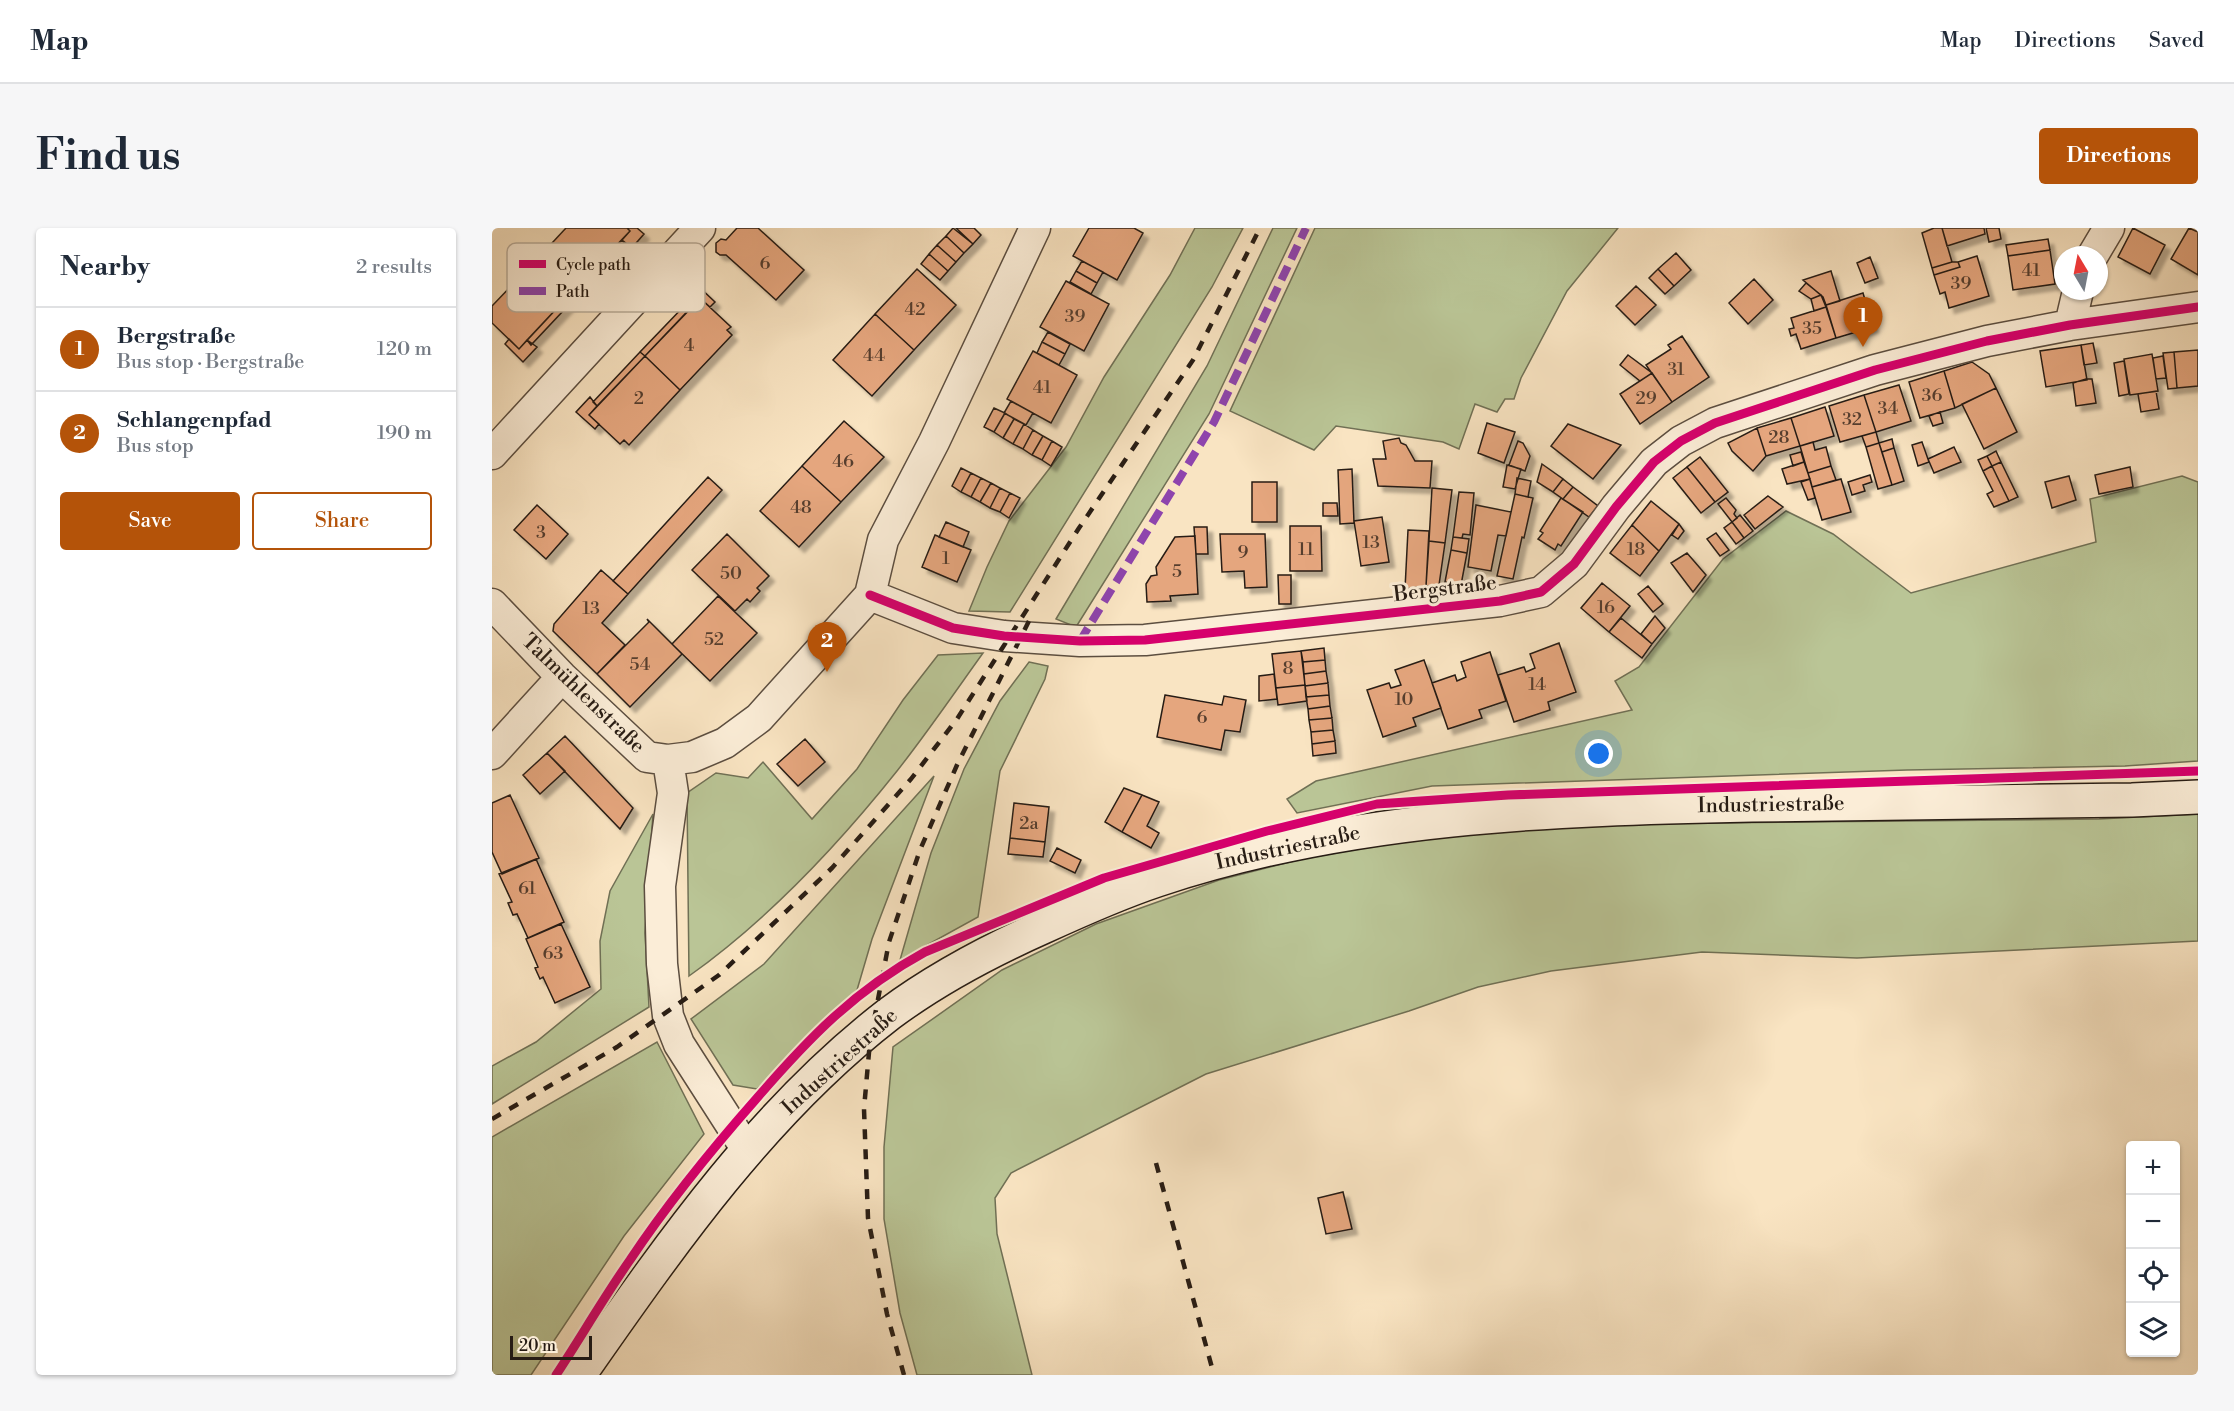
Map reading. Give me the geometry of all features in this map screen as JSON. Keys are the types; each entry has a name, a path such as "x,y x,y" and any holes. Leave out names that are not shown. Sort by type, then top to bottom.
{"main road":[{"name":"Industriestraße","path":"579,1375 670,1245 747,1150 798,1095 851,1046 892,1012 969,963 1003,945 1086,908 1155,881 1293,843 1437,820 1612,807 2132,800 2198,796"}],"street":[{"path":"686,243 700,228"},
{"path":"668,760 692,757 725,743 759,718 870,595 883,540 937,435 1035,228"},
{"path":"2098,246 2109,228"},
{"path":"2070,326 2076,300"},
{"name":"Bergstraße","path":"870,595 953,628 1004,636 1080,641 1145,640 1500,602 1541,591 1574,564 1616,507 1654,462 1681,441 1716,423 1875,370 1987,341 2198,307"},
{"path":"492,454 623,312"},
{"name":"Talmühlenstraße","path":"492,604 561,677 647,757 668,760 673,793 660,886 662,964 668,1016 679,1044 747,1150"},
{"path":"492,754 561,677"}],"green space":[{"path":"1195,228 1243,228 1212,287 1010,612 969,611 1009,521 1066,447 1104,377 1170,275"},
{"path":"1273,228 1297,228 1209,414 1076,627 1056,619 1207,366"},
{"path":"1315,228 1618,228 1567,291 1521,378 1514,399 1505,399 1497,412 1475,404 1459,449 1443,442 1336,426 1314,450 1230,411"},
{"path":"2182,476 2198,482 2198,761 2125,766 1907,770 1432,786 1297,813 1287,799 1316,781 1632,710 1615,681 1639,667 1723,559 1786,511 1833,534 1911,593 2096,542 2090,499"},
{"path":"983,653 897,771 850,827 773,907 689,976 687,793 716,773 748,778 763,762 812,819 857,769 903,700 938,655"},
{"path":"1029,662 1048,666 1045,679 1000,771 978,917 900,960 931,853 964,769 1000,701"},
{"path":"934,776 872,939 857,990 757,1089 733,1085 691,1019 764,964"},
{"path":"653,814 645,933 649,1007 492,1104 492,1066 536,1042 601,989 600,941 610,891"},
{"path":"2198,814 2198,941 1857,958 1702,952 1551,971 1478,987 1409,1011 1206,1074 1011,1173 995,1198 997,1234 1032,1375 917,1375 900,1313 884,1219 884,1147 893,1047 1002,970 1096,924 1219,880 1302,859 1429,836 1619,824 2099,819"},
{"path":"657,1042 704,1134 624,1236 531,1375 492,1375 492,1137"}],"building":[{"path":"566,228 627,228 630,231 619,243 552,243"},
{"path":"627,228 637,228 644,234 636,243 624,243 622,240 630,231"},
{"path":"737,228 758,228 804,270 776,300 726,255 716,252 716,243 721,239 726,240"},
{"path":"953,228 973,244 964,253 946,236"},
{"path":"956,228 974,228 981,235 973,244"},
{"path":"1089,228 1134,228 1143,233 1117,280 1073,256"},
{"path":"1934,228 1942,228 1952,262 1932,268 1922,233"},
{"path":"1942,228 1984,228 1985,234 1947,246"},
{"path":"1986,228 1999,228 2001,239 1989,242"},
{"path":"2133,228 2165,245 2150,274 2118,257"},
{"path":"2189,228 2198,232 2198,275 2171,259"},
{"path":"946,236 964,253 956,262 937,245"},
{"path":"2048,239 2050,250 2008,256 2006,245"},
{"path":"937,245 956,262 948,271 929,254"},
{"path":"2050,250 2054,284 2013,290 2008,256"},
{"path":"1676,253 1691,270 1674,286 1658,269"},
{"path":"929,254 948,271 940,280 921,264"},
{"path":"1977,256 1989,296 1949,308 1945,292 1940,294 1934,275 1960,267 1958,262"},
{"path":"1870,257 1878,278 1865,283 1857,263"},
{"path":"1082,261 1103,272 1097,283 1076,271"},
{"path":"1958,262 1960,267 1934,275 1932,268"},
{"path":"917,269 956,305 914,350 875,314"},
{"path":"1658,269 1674,286 1665,294 1649,278"},
{"path":"1076,271 1097,283 1091,294 1070,282"},
{"path":"1831,271 1840,301 1826,305 1823,297 1803,280"},
{"path":"1754,279 1773,300 1748,324 1729,303"},
{"path":"1066,281 1109,304 1084,351 1040,327"},
{"path":"1806,283 1821,295 1811,299 1799,291"},
{"path":"1636,286 1656,305 1635,325 1616,306"},
{"path":"507,290 507,312 553,312 519,349 492,323 492,306"},
{"path":"705,293 715,302 710,307 705,302"},
{"path":"1863,293 1873,327 1836,338 1826,305"},
{"path":"1821,295 1826,307 1814,311 1811,299"},
{"path":"705,303 731,327 727,330 732,335 680,390 645,356 687,312 705,312"},
{"path":"1826,307 1836,338 1801,349 1796,334 1791,336 1789,329 1794,328 1791,318"},
{"path":"553,312 562,312 531,345 527,340"},
{"path":"678,312 687,312 645,356 640,352"},
{"path":"875,314 914,350 872,396 833,360"},
{"path":"1048,332 1070,344 1065,354 1042,342"},
{"path":"1682,336 1709,377 1672,402 1646,365 1671,349 1668,345"},
{"path":"509,339 519,349 527,340 537,347 523,362 505,344"},
{"path":"1042,342 1065,354 1059,365 1037,353"},
{"path":"2093,343 2097,363 2084,365 2081,345"},
{"path":"2081,345 2087,380 2046,387 2040,351"},
{"path":"2198,350 2198,386 2177,388 2174,352"},
{"path":"1033,351 1077,375 1051,423 1007,399"},
{"path":"640,352 645,356 597,406 593,402"},
{"path":"2174,352 2177,388 2168,389 2163,353"},
{"path":"2152,354 2158,391 2130,395 2124,359"},
{"path":"1628,355 1652,373 1640,381 1620,365"},
{"path":"645,356 680,390 629,445 624,440 620,444 589,415"},
{"path":"2163,356 2166,378 2156,379 2153,358"},
{"path":"2124,361 2129,394 2119,396 2114,363"},
{"path":"1972,362 1989,374 1996,388 1955,408 1944,371"},
{"path":"1944,371 1955,408 1920,418 1909,382"},
{"path":"1652,373 1672,402 1640,424 1620,394"},
{"path":"2092,379 2096,403 2076,406 2073,383"},
{"path":"1899,385 1911,421 1876,432 1864,395"},
{"path":"1996,388 2017,432 1984,449 1962,404"},
{"path":"2156,391 2159,409 2141,412 2138,394"},
{"path":"1864,395 1876,432 1840,442 1829,406"},
{"path":"590,397 597,406 589,415 599,424 595,429 576,412"},
{"path":"1011,401 1033,413 1026,425 1004,413"},
{"path":"1825,407 1834,436 1800,446 1791,418"},
{"path":"994,408 1005,413 994,432 984,427"},
{"path":"1940,412 1943,423 1933,426 1929,416"},
{"path":"1005,413 1014,419 1003,438 994,432"},
{"path":"1791,418 1800,446 1766,456 1757,428"},
{"path":"1014,419 1024,424 1013,444 1003,438"},
{"path":"844,421 884,457 841,502 802,466"},
{"path":"1487,423 1515,432 1504,463 1478,453"},
{"path":"1024,424 1033,430 1023,449 1013,444"},
{"path":"1568,424 1621,445 1593,479 1551,446"},
{"path":"1757,428 1766,456 1753,471 1732,451 1728,443"},
{"path":"1033,430 1043,436 1032,455 1023,449"},
{"path":"1876,432 1879,443 1866,447 1862,436"},
{"path":"1043,436 1052,441 1042,460 1032,455"},
{"path":"1399,438 1415,461 1432,461 1430,488 1378,486 1373,459 1386,459 1383,441"},
{"path":"1892,439 1894,448 1882,452 1879,443"},
{"path":"1052,441 1062,447 1051,466 1042,460"},
{"path":"1518,441 1523,443 1530,456 1525,471 1509,465"},
{"path":"1813,442 1815,450 1826,447 1831,466 1808,473 1800,446"},
{"path":"1922,442 1929,462 1918,466 1912,445"},
{"path":"1879,443 1892,485 1878,489 1866,447"},
{"path":"1954,447 1961,462 1934,473 1928,459"},
{"path":"1894,448 1904,481 1892,485 1882,452"},
{"path":"1996,451 2001,462 1992,466 1987,456"},
{"path":"1801,452 1804,462 1793,466 1790,455"},
{"path":"1987,456 1992,466 1983,471 1978,460"},
{"path":"1700,457 1728,492 1715,502 1687,467"},
{"path":"1804,462 1810,479 1787,484 1782,469"},
{"path":"2001,462 2018,497 2009,501 1992,466"},
{"path":"1542,464 1563,479 1553,492 1537,482"},
{"path":"1507,465 1521,469 1515,489 1503,487"},
{"path":"802,466 841,502 799,547 760,511"},
{"path":"1831,466 1836,480 1812,487 1808,473"},
{"path":"1992,466 2009,501 1994,507 1987,494 1993,491 1983,471"},
{"path":"1687,467 1715,502 1701,513 1673,478"},
{"path":"2130,467 2133,487 2099,494 2095,475"},
{"path":"961,468 971,473 961,492 952,486"},
{"path":"1352,469 1354,523 1340,524 1338,470"},
{"path":"971,473 981,478 971,497 961,492"},
{"path":"1870,475 1872,482 1863,485 1865,491 1852,495 1848,482"},
{"path":"2069,476 2076,500 2052,508 2045,482"},
{"path":"708,477 722,490 628,594 613,581"},
{"path":"981,478 991,483 980,502 971,497"},
{"path":"1517,478 1531,481 1528,497 1515,494"},
{"path":"1563,479 1573,487 1563,499 1553,492"},
{"path":"1810,479 1815,498 1808,500 1801,482"},
{"path":"1841,479 1851,512 1822,520 1812,487"},
{"path":"1252,482 1277,482 1277,522 1252,522"},
{"path":"991,483 1000,488 990,508 980,502"},
{"path":"1573,487 1598,506 1589,517 1563,499"},
{"path":"1000,488 1010,493 1000,512 990,508"},
{"path":"1432,488 1452,490 1445,543 1429,541"},
{"path":"1459,492 1474,493 1470,535 1463,534 1462,538 1453,537"},
{"path":"1010,493 1020,498 1009,518 1000,512"},
{"path":"1515,494 1533,498 1513,579 1497,576"},
{"path":"1768,496 1783,507 1755,529 1744,515"},
{"path":"1561,498 1583,512 1561,546 1558,544 1555,550 1538,539 1543,533 1540,531"},
{"path":"1726,498 1736,510 1734,514 1737,518 1732,522 1718,504"},
{"path":"1651,501 1679,524 1659,551 1632,525"},
{"path":"1323,503 1337,503 1338,516 1323,516"},
{"path":"537,505 568,534 546,559 514,530"},
{"path":"1476,505 1511,512 1506,536 1498,535 1491,571 1468,567"},
{"path":"1740,515 1753,531 1744,538 1732,522"},
{"path":"1382,517 1389,562 1361,566 1354,521"},
{"path":"946,522 969,532 963,547 939,537"},
{"path":"1732,522 1744,538 1736,544 1724,528"},
{"path":"1679,524 1684,531 1678,539 1672,535"},
{"path":"1632,525 1659,551 1640,576 1610,553"},
{"path":"1290,526 1321,526 1322,571 1290,571"},
{"path":"1194,527 1207,527 1208,554 1196,554"},
{"path":"1408,530 1429,531 1426,586 1405,589"},
{"path":"1716,533 1729,550 1720,556 1707,539"},
{"path":"727,534 769,576 757,588 760,591 750,602 747,599 735,611 692,570"},
{"path":"1220,534 1265,534 1267,587 1245,588 1244,571 1222,572"},
{"path":"935,535 971,550 957,582 922,567"},
{"path":"1195,536 1198,594 1170,596 1171,601 1147,602 1146,584 1151,576 1157,575 1156,567 1175,537"},
{"path":"1453,537 1469,539 1467,553 1451,550"},
{"path":"1429,541 1445,543 1439,585 1426,586"},
{"path":"1451,550 1467,553 1461,585 1445,582"},
{"path":"1687,553 1706,575 1693,592 1671,563"},
{"path":"601,570 628,594 602,623 625,645 597,674 553,631 554,624"},
{"path":"1278,575 1291,575 1291,604 1279,604"},
{"path":"1602,583 1630,606 1609,632 1581,608"},
{"path":"1648,586 1663,604 1653,612 1638,594"},
{"path":"718,596 757,633 710,681 672,644"},
{"path":"1655,616 1665,628 1652,644 1641,634"},
{"path":"1621,618 1652,644 1642,658 1609,632"},
{"path":"647,619 682,654 630,707 597,674 649,622"},
{"path":"1559,643 1576,692 1548,702 1550,710 1514,722 1498,675 1524,667 1526,672 1535,668 1530,654"},
{"path":"1324,648 1325,660 1303,662 1301,651"},
{"path":"1301,651 1305,685 1276,688 1272,654"},
{"path":"1490,652 1506,701 1479,710 1482,718 1448,729 1432,683 1455,675 1457,681 1466,677 1461,662"},
{"path":"1325,660 1326,671 1304,674 1303,662"},
{"path":"1424,660 1441,708 1413,718 1416,726 1383,737 1367,690 1389,683 1391,688 1401,685 1395,670"},
{"path":"1326,671 1328,683 1305,686 1304,674"},
{"path":"1274,674 1277,699 1259,701 1259,676"},
{"path":"1328,683 1329,695 1306,697 1305,686"},
{"path":"1305,685 1307,701 1278,705 1276,688"},
{"path":"1165,695 1222,705 1224,696 1246,700 1240,732 1225,730 1221,750 1157,737"},
{"path":"1329,695 1330,706 1308,709 1306,697"},
{"path":"1330,706 1332,718 1309,720 1308,709"},
{"path":"1332,718 1333,730 1311,732 1309,720"},
{"path":"1333,730 1335,741 1312,744 1311,732"},
{"path":"565,736 633,808 620,829 547,753"},
{"path":"805,739 825,762 798,786 777,764"},
{"path":"1335,741 1336,753 1313,756 1312,744"},
{"path":"547,753 565,771 540,794 523,775"},
{"path":"1124,788 1142,795 1122,832 1105,822"},
{"path":"510,795 539,858 502,874 492,852 492,803"},
{"path":"1142,795 1159,802 1147,826 1159,833 1151,848 1122,832"},
{"path":"1014,803 1049,807 1045,842 1010,838"},
{"path":"1010,838 1045,842 1043,857 1008,854"},
{"path":"1057,848 1081,860 1075,873 1050,861"},
{"path":"536,859 564,922 528,938 517,914 513,915 508,903 512,902 499,874"},
{"path":"561,924 590,987 555,1003 543,977 540,979 535,968 538,967 526,939"},
{"path":"1343,1192 1352,1229 1326,1234 1318,1198"}],"railway":[{"path":"492,1119 617,1047 719,975 832,868 911,779 957,719 1079,528 1193,360 1260,228"},
{"path":"904,1375 887,1314 868,1218 864,1109 870,1041 889,942 920,850 957,765 1029,621"},
{"path":"1156,1163 1214,1375"}],"marked path":[{"path":"1080,641 1214,422 1306,228"}],"cycle path":[{"path":"870,595 953,628 1004,636 1080,641 1145,640 1500,601 1541,592 1574,564 1616,507 1654,462 1681,441 1715,423 1875,370 1987,341 2070,325 2198,307"},
{"path":"556,1375 620,1274 675,1197 776,1076 834,1017 877,982 925,952 1104,878 1267,831 1377,804 1508,795 2198,771"}],"place":[{"name":"Bergstraße","path":"1863,347"},
{"name":"Schlangenpfad","path":"827,672"}]}
